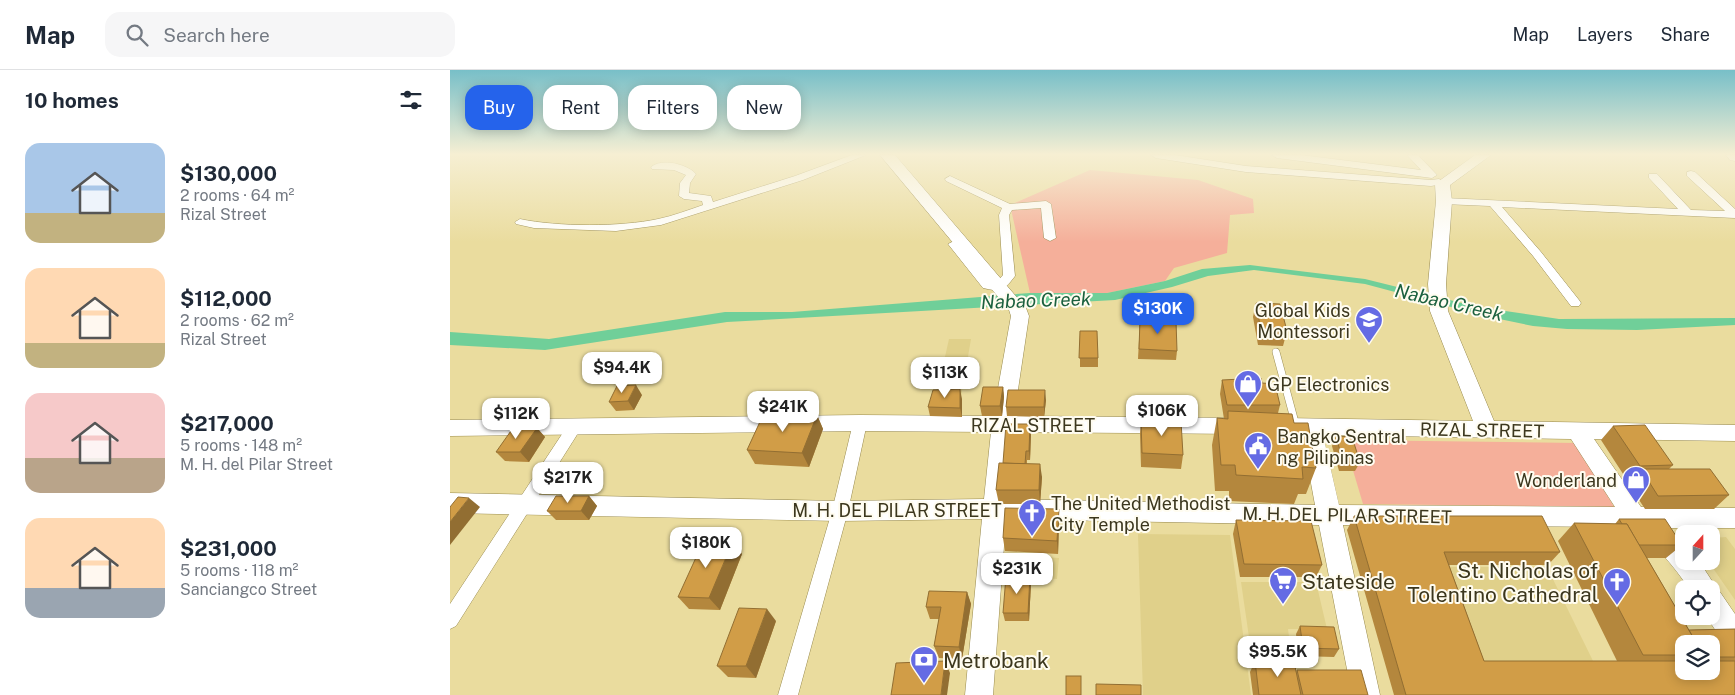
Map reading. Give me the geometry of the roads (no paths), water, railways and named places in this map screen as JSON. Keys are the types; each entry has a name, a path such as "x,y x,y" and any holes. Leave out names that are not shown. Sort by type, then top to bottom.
{"main road":[{"path":"912,184 1007,296 1020,316 1002,425 979,695"},
{"path":"1438,184 1444,201 1437,284 1439,311 1487,430"},
{"name":"RIZAL STREET","path":"450,428 860,423 1735,433"},
{"path":"1304,427 1330,515 1366,695"},
{"path":"1578,432 1634,517 1657,532 1675,549"},
{"name":"M. H. DEL PILAR STREET","path":"450,502 840,511 994,509 1330,515 1735,518"},
{"path":"1720,614 1735,637"}],"street":[{"path":"685,184 684,196 707,198 708,207"},
{"path":"520,222 534,225 616,228 661,222 780,184"},
{"path":"961,184 1008,207 1046,204 1050,238"},
{"path":"1660,184 1687,212"},
{"path":"1701,184 1735,215"},
{"path":"1444,201 1735,215"},
{"path":"1493,203 1537,254 1574,303"},
{"path":"946,233 987,285 1007,296 1009,276 1004,216 1008,207"},
{"path":"788,695 840,511 860,423"},
{"path":"450,620 575,426"}],"lane":[{"path":"1276,352 1304,427"}],"water":[{"name":"Nabao Creek","path":"1250,265 1365,279 1478,307 1559,319 1735,318 1735,325 1637,330 1567,329 1533,326 1485,316 1365,284 1254,270 1208,276 1172,287 1115,300 727,322 545,350 450,345 450,332 549,339 725,312 792,312 1030,293 1107,293 1165,281 1202,269"}],"place":[{"name":"Global Kids Montessori","path":"1369,344"},
{"name":"GP Electronics","path":"1248,408"},
{"name":"Bangko Sentral ng Pilipinas","path":"1258,470"},
{"name":"Wonderland","path":"1636,504"},
{"name":"The United Methodist City Temple","path":"1032,537"},
{"name":"Stateside","path":"1283,605"},
{"name":"St. Nicholas of Tolentino Cathedral","path":"1617,606"},
{"name":"Metrobank","path":"924,684"}]}
